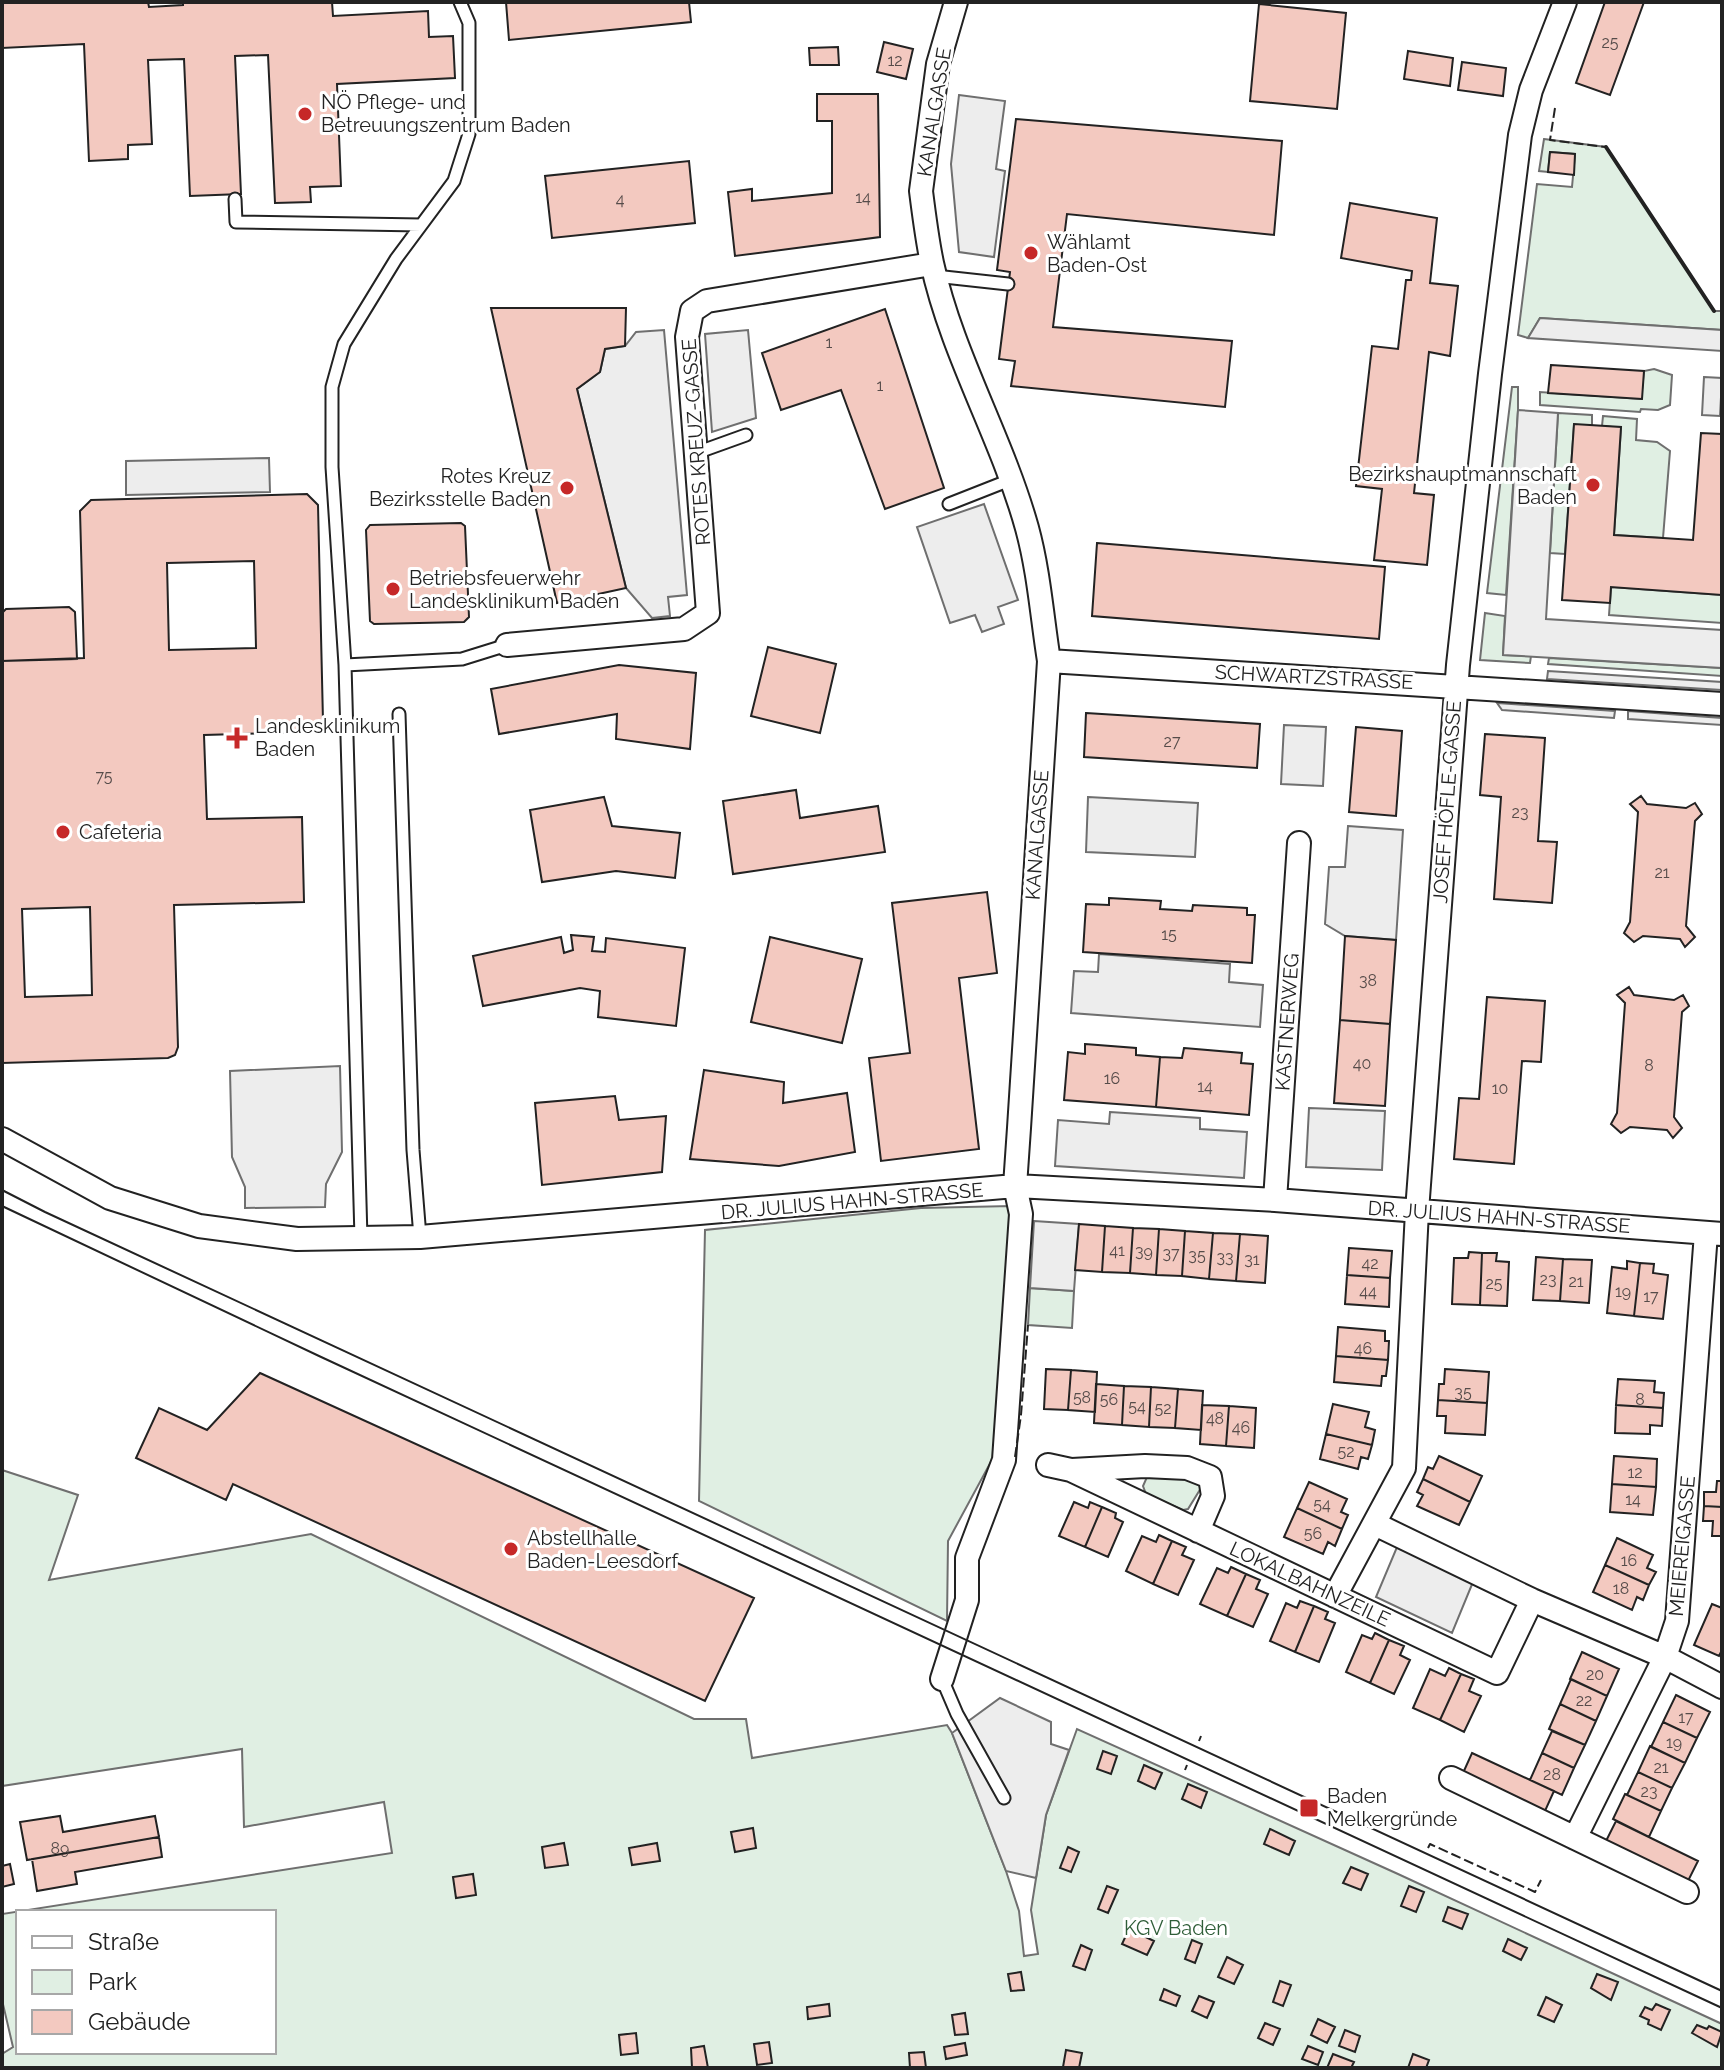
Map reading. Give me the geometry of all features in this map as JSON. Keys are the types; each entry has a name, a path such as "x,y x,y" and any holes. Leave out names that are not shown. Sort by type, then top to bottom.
{"street":[{"name":"KANALGASSE","path":"942,1679 967,1600 967,1558 1004,1460 1021,1214 1015,1186 1049,661 1027,528 957,343 934,270 921,191 938,64 956,2"},
{"name":"JOSEF HÖFLE-GASSE","path":"1335,1596 1404,1468 1417,1211 1456,685 1490,374 1520,135 1531,90 1565,2"},
{"name":"ROTES KREUZ-GASSE","path":"507,645 684,629 708,613 687,337 692,311 707,301 934,270"},
{"name":"SCHWARTZSTRASSE","path":"1049,661 1722,704"},
{"name":"KASTNERWEG","path":"1275,1200 1299,843"},
{"name":"DR. JULIUS HAHN-STRASSE","path":"2,1139 110,1198 199,1226 297,1239 420,1237 1015,1186 1275,1200 1714,1233"},
{"name":"MEIEREIGASSE","path":"1575,1838 1665,1657 1677,1621 1714,1233"},
{"name":"LOKALBAHNZEILE","path":"1048,1465 1071,1470 1497,1673 1532,1600"},
{"path":"1071,1470 1145,1466 1187,1468 1210,1477 1213,1496 1198,1531"},
{"path":"1375,1524 1532,1600 1665,1657 1722,1687"},
{"path":"1451,1778 1687,1892"}],"lane":[{"path":"361,1238 345,665 332,467 332,387 344,344 396,259 454,181 469,134 469,23 460,2"},
{"path":"235,199 236,222 421,225"},
{"path":"934,270 1008,284"},
{"path":"695,453 746,435"},
{"path":"949,504 1010,480"},
{"path":"345,665 462,659 507,645"},
{"path":"399,714 413,1150 420,1237"},
{"path":"942,1679 957,1714 1004,1798"}],"green space":[{"path":"1544,139 1606,147 1714,311 1722,311 1722,330 1540,318 1528,338 1518,335 1537,184 1572,187 1575,154 1550,152 1548,172 1539,171"},
{"path":"1654,369 1672,375 1670,405 1658,410 1641,409 1640,412 1540,405 1540,392 1641,399 1644,371"},
{"path":"1512,387 1518,387 1518,410 1506,595 1487,593"},
{"path":"1558,413 1592,415 1592,425 1574,425 1565,554 1550,553"},
{"path":"1603,416 1637,419 1636,440 1657,442 1670,451 1663,538 1614,535 1621,428 1602,426"},
{"path":"1611,587 1722,595 1722,623 1609,615"},
{"path":"1485,613 1505,616 1503,655 1531,656 1530,663 1480,660"},
{"path":"1549,658 1722,668 1722,676 1548,664"},
{"path":"1011,1206 993,1458 948,1541 947,1621 699,1501 705,1230 921,1208"},
{"path":"1030,1288 1074,1291 1072,1328 1028,1325"},
{"name":"KGV Baden","path":"2,1470 78,1495 49,1580 311,1534 694,1719 746,1719 752,1758 947,1725 1006,1871 1019,1911 1024,1956 1038,1954 1031,1910 1046,1815 1077,1729 1722,2024 1722,2068 2,2068 2,2054 13,2047 2,2000 2,1914 16,1912 16,2054 276,2054 276,1910 28,1910 392,1853 384,1802 244,1827 242,1749 2,1786"},
{"path":"1155,1473 1194,1479 1201,1488 1188,1509 1183,1510 1146,1494 1143,1486 1147,1477"}],"shaded area":[{"path":"959,95 1005,101 996,169 1005,171 994,257 959,252 951,164"},
{"path":"1540,318 1722,330 1722,351 1528,338"},
{"path":"664,330 687,595 668,597 670,616 652,618 626,588 577,389 600,372 605,349 625,346 636,332"},
{"path":"748,330 756,418 712,432 705,334"},
{"path":"1704,377 1722,378 1720,416 1702,415"},
{"path":"1518,410 1558,413 1546,619 1722,630 1722,668 1503,655"},
{"path":"269,458 270,492 126,495 126,461"},
{"path":"984,504 1018,600 998,607 1004,624 982,632 975,615 950,623 917,527"},
{"path":"1548,671 1722,682 1722,690 1547,679"},
{"path":"1497,703 1615,711 1614,718 1502,710"},
{"path":"1628,711 1722,718 1722,725 1628,719"},
{"path":"1284,725 1326,727 1323,786 1281,784"},
{"path":"1088,797 1198,803 1195,857 1086,852"},
{"path":"1348,826 1403,830 1396,940 1345,936 1325,924 1329,867 1345,867"},
{"path":"1099,954 1230,964 1229,982 1263,985 1260,1027 1071,1013 1074,971 1098,972"},
{"path":"340,1066 342,1152 326,1184 325,1207 245,1208 245,1187 232,1157 230,1071"},
{"path":"1309,1108 1385,1111 1382,1170 1306,1167"},
{"path":"1110,1112 1200,1118 1200,1129 1247,1132 1244,1178 1055,1166 1058,1120 1109,1124"},
{"path":"1034,1221 1079,1224 1074,1291 1030,1288"},
{"path":"1397,1547 1473,1582 1452,1633 1376,1597"},
{"path":"1000,1698 1051,1722 1051,1744 1069,1750 1046,1815 1036,1878 1006,1871 952,1733"}],"building":[{"name":"NÖ Pflege- und Betreuungszentrum Baden","path":"2,2 148,2 149,7 183,5 183,2 332,2 333,16 428,11 429,37 453,36 455,78 337,84 341,186 310,187 311,202 275,203 268,55 235,56 241,194 190,196 184,59 148,60 152,144 128,145 128,159 89,161 84,44 2,48"},
{"path":"506,2 689,2 691,22 509,40"},
{"path":"1605,2 1644,2 1610,95 1576,83"},
{"path":"1259,4 1346,13 1337,109 1250,101"},
{"path":"884,42 913,49 906,79 877,72"},
{"path":"838,47 839,65 810,65 809,48"},
{"path":"1408,51 1453,58 1450,86 1404,79"},
{"path":"1462,62 1506,68 1503,96 1458,90"},
{"path":"817,94 878,94 880,237 735,256 728,192 752,189 752,201 832,193 832,121 817,121"},
{"name":"Wählamt Baden-Ost","path":"1016,119 1282,141 1274,235 1067,214 1053,327 1232,341 1225,407 1011,386 1015,361 999,359 1010,272 997,270"},
{"path":"1550,152 1575,154 1574,175 1548,172"},
{"path":"689,161 695,223 552,238 545,176"},
{"path":"1350,203 1437,218 1430,283 1458,286 1450,356 1429,352 1414,493 1434,495 1427,565 1374,560 1382,489 1356,486 1372,346 1398,349 1406,280 1411,280 1412,271 1341,258"},
{"name":"Rotes Kreuz Bezirksstelle Baden","path":"491,308 626,308 625,346 605,349 600,372 577,389 626,588 557,603"},
{"path":"885,309 944,488 885,509 841,390 781,410 762,353"},
{"path":"1551,365 1644,371 1642,399 1548,393"},
{"name":"Bezirkshauptmannschaft Baden","path":"1574,424 1621,427 1614,535 1693,540 1701,433 1722,434 1722,595 1611,587 1610,603 1562,600"},
{"name":"Landesklinikum Baden","path":"307,494 318,505 323,721 318,729 310,732 204,735 207,819 302,817 304,902 174,905 178,1047 175,1055 168,1058 2,1063 2,661 84,658 80,511 91,500","holes":["254,561 256,648 169,650 167,563","90,907 92,995 25,997 22,909"]},
{"path":"461,523 465,526 469,617 464,622 374,624 370,621 366,530 370,525"},
{"path":"1097,543 1385,567 1379,639 1092,616"},
{"path":"69,607 75,612 77,659 2,661 2,613 6,609"},
{"path":"768,647 836,664 820,733 751,716"},
{"path":"619,665 696,673 690,749 616,739 617,714 499,734 491,689"},
{"path":"1086,713 1260,724 1257,768 1084,757"},
{"path":"1356,727 1402,731 1396,816 1349,812"},
{"path":"1485,734 1545,738 1538,841 1557,842 1552,903 1494,899 1501,797 1480,795"},
{"path":"796,790 800,818 878,806 885,852 733,874 723,801"},
{"path":"1641,796 1647,804 1686,808 1695,803 1702,814 1695,821 1686,926 1695,937 1685,947 1680,939 1643,936 1634,942 1624,933 1630,922 1638,812 1630,804"},
{"path":"604,797 612,826 680,833 675,878 616,871 542,882 530,810"},
{"path":"987,892 997,973 959,978 979,1149 881,1161 869,1058 910,1053 892,903"},
{"path":"1109,898 1161,901 1160,909 1192,911 1193,905 1247,908 1247,915 1255,915 1252,963 1083,952 1086,904 1109,905"},
{"path":"571,935 594,937 592,951 605,952 606,938 685,948 676,1026 598,1017 600,991 580,988 483,1006 473,956 561,937 564,953 573,950"},
{"path":"1345,936 1396,940 1390,1024 1340,1020"},
{"path":"770,937 862,959 842,1043 751,1022"},
{"path":"1629,987 1634,995 1674,1000 1683,995 1689,1006 1682,1012 1674,1117 1682,1128 1673,1138 1667,1130 1630,1127 1621,1133 1611,1124 1617,1113 1625,1003 1617,995"},
{"path":"1487,997 1545,1001 1541,1062 1522,1061 1514,1164 1454,1159 1459,1098 1479,1099"},
{"path":"1340,1020 1390,1024 1385,1106 1334,1103"},
{"path":"1085,1044 1136,1048 1136,1055 1160,1057 1156,1107 1064,1100 1068,1052 1085,1054"},
{"path":"1184,1048 1242,1053 1241,1063 1253,1064 1249,1115 1156,1107 1160,1057 1182,1058"},
{"path":"704,1070 784,1082 783,1103 847,1093 855,1152 779,1166 690,1159"},
{"path":"615,1096 619,1120 666,1116 662,1172 542,1185 535,1103"},
{"path":"1079,1224 1105,1226 1102,1272 1075,1270"},
{"path":"1105,1226 1133,1228 1130,1273 1102,1272"},
{"path":"1133,1228 1159,1229 1156,1275 1130,1273"},
{"path":"1159,1229 1185,1231 1182,1276 1156,1275"},
{"path":"1185,1231 1213,1233 1209,1279 1182,1276"},
{"path":"1213,1233 1240,1234 1236,1281 1209,1279"},
{"path":"1240,1234 1268,1236 1265,1283 1236,1281"},
{"path":"1349,1248 1392,1251 1390,1278 1347,1275"},
{"path":"1469,1252 1482,1253 1480,1305 1452,1304 1454,1258 1468,1258"},
{"path":"1482,1253 1497,1253 1496,1261 1509,1262 1507,1306 1480,1305"},
{"path":"1536,1257 1563,1259 1560,1301 1533,1300"},
{"path":"1563,1259 1592,1260 1589,1303 1560,1301"},
{"path":"1627,1261 1640,1263 1634,1316 1607,1313 1612,1267 1627,1269"},
{"path":"1640,1263 1654,1264 1653,1273 1668,1275 1663,1319 1634,1316"},
{"path":"1347,1275 1390,1278 1389,1307 1345,1304"},
{"path":"1338,1327 1385,1331 1385,1341 1389,1341 1388,1360 1336,1356"},
{"path":"1336,1356 1388,1360 1381,1386 1334,1382"},
{"path":"1046,1369 1071,1370 1068,1410 1044,1409"},
{"path":"1445,1369 1489,1372 1487,1403 1438,1400 1439,1384 1444,1384"},
{"path":"1071,1370 1097,1372 1095,1412 1068,1410"},
{"name":"Abstellhalle Baden-Leesdorf","path":"260,1373 754,1598 705,1701 233,1484 226,1500 136,1458 159,1408 207,1430"},
{"path":"1618,1379 1655,1381 1654,1392 1664,1393 1663,1408 1616,1405"},
{"path":"1096,1384 1124,1386 1122,1425 1094,1423"},
{"path":"1124,1386 1151,1387 1149,1427 1122,1425"},
{"path":"1151,1387 1178,1389 1175,1428 1149,1427"},
{"path":"1178,1389 1203,1391 1201,1430 1175,1428"},
{"path":"1438,1400 1487,1403 1485,1435 1445,1433 1446,1416 1437,1416"},
{"path":"1333,1404 1369,1412 1365,1427 1375,1430 1372,1445 1326,1434"},
{"path":"1202,1405 1229,1406 1226,1446 1200,1444"},
{"path":"1616,1405 1663,1408 1662,1426 1650,1425 1650,1434 1615,1433"},
{"path":"1229,1406 1256,1408 1254,1448 1226,1446"},
{"path":"1326,1434 1372,1445 1368,1459 1361,1457 1358,1469 1320,1459"},
{"path":"1439,1456 1482,1476 1470,1502 1423,1479 1428,1467 1433,1469"},
{"path":"1614,1456 1657,1459 1656,1487 1612,1484"},
{"path":"1423,1479 1470,1502 1459,1525 1417,1506 1423,1495 1417,1492"},
{"path":"1717,1481 1722,1481 1722,1507 1704,1506 1704,1492 1716,1492"},
{"path":"1309,1482 1347,1499 1341,1512 1348,1515 1342,1529 1297,1508"},
{"path":"1612,1484 1656,1487 1653,1515 1610,1512"},
{"path":"1074,1502 1088,1508 1090,1502 1102,1507 1085,1547 1059,1536"},
{"path":"1704,1506 1722,1507 1722,1536 1712,1536 1713,1521 1703,1521"},
{"path":"1102,1507 1116,1513 1115,1518 1123,1522 1108,1557 1085,1547"},
{"path":"1297,1508 1342,1529 1335,1546 1328,1542 1323,1554 1284,1537"},
{"path":"1159,1535 1172,1541 1153,1584 1126,1571 1142,1536 1156,1542"},
{"path":"1617,1538 1653,1555 1647,1568 1656,1572 1649,1585 1605,1565"},
{"path":"1172,1541 1186,1547 1182,1555 1194,1560 1178,1595 1153,1584"},
{"path":"1605,1565 1649,1585 1643,1600 1637,1597 1632,1610 1593,1592"},
{"path":"1231,1567 1246,1574 1227,1616 1200,1604 1217,1568 1228,1573"},
{"path":"1246,1574 1260,1580 1256,1589 1268,1594 1253,1627 1227,1616"},
{"path":"1300,1601 1314,1606 1295,1652 1270,1641 1286,1603 1297,1608"},
{"path":"1712,1604 1722,1608 1722,1650 1719,1656 1694,1645"},
{"path":"1314,1606 1328,1612 1325,1619 1335,1623 1319,1662 1295,1652"},
{"path":"1375,1633 1389,1640 1370,1683 1346,1672 1362,1635 1372,1639"},
{"path":"1389,1640 1404,1646 1400,1655 1410,1660 1394,1694 1370,1683"},
{"path":"1582,1652 1619,1669 1607,1696 1570,1679"},
{"path":"1449,1668 1461,1674 1440,1720 1413,1708 1430,1669 1445,1676"},
{"path":"1461,1674 1474,1679 1469,1691 1481,1696 1464,1732 1440,1720"},
{"path":"1571,1679 1607,1696 1596,1721 1560,1704"},
{"path":"1676,1695 1710,1712 1697,1738 1663,1722"},
{"path":"1560,1704 1596,1721 1585,1745 1549,1729"},
{"path":"1663,1722 1697,1738 1685,1763 1651,1747"},
{"path":"1552,1731 1585,1745 1574,1768 1542,1753"},
{"path":"1650,1746 1685,1763 1672,1788 1638,1772"},
{"path":"1103,1751 1117,1756 1111,1774 1097,1769"},
{"path":"1472,1753 1554,1791 1545,1811 1463,1773"},
{"path":"1542,1753 1574,1768 1562,1795 1530,1780"},
{"path":"1144,1765 1162,1773 1155,1789 1138,1781"},
{"path":"1638,1772 1672,1788 1661,1811 1627,1795"},
{"path":"1188,1784 1207,1792 1201,1808 1182,1799"},
{"path":"1625,1794 1661,1811 1649,1837 1613,1819"},
{"path":"60,1816 63,1832 155,1816 159,1837 27,1860 20,1822"},
{"path":"1616,1821 1698,1861 1688,1881 1606,1841"},
{"path":"753,1828 756,1848 735,1852 731,1832"},
{"path":"1270,1829 1295,1841 1289,1855 1264,1844"},
{"path":"159,1837 162,1857 75,1872 77,1884 37,1891 32,1859"},
{"path":"564,1843 568,1865 545,1868 542,1847"},
{"path":"657,1843 660,1861 632,1865 629,1848"},
{"path":"1068,1847 1079,1852 1071,1872 1060,1868"},
{"path":"10,1864 14,1884 2,1887 2,1866"},
{"path":"1351,1867 1368,1874 1361,1890 1343,1883"},
{"path":"473,1874 476,1895 456,1898 453,1877"},
{"path":"1107,1886 1118,1890 1108,1913 1098,1909"},
{"path":"1409,1886 1424,1892 1416,1912 1401,1906"},
{"path":"1448,1907 1468,1914 1462,1929 1443,1921"},
{"path":"1129,1929 1154,1941 1147,1955 1122,1944"},
{"path":"1508,1939 1527,1948 1521,1960 1503,1951"},
{"path":"1192,1940 1202,1944 1195,1963 1185,1959"},
{"path":"1081,1945 1092,1950 1085,1970 1073,1966"},
{"path":"1227,1957 1243,1965 1234,1984 1218,1977"},
{"path":"1021,1972 1024,1990 1011,1991 1008,1974"},
{"path":"1597,1974 1618,1982 1611,2000 1591,1988"},
{"path":"1280,1981 1291,1985 1283,2006 1273,2002"},
{"path":"1164,1989 1180,1996 1176,2006 1160,2000"},
{"path":"1199,1996 1214,2002 1207,2018 1192,2011"},
{"path":"1546,1997 1562,2005 1554,2022 1538,2015"},
{"path":"829,2004 830,2016 808,2019 807,2007"},
{"path":"1656,2004 1670,2010 1661,2030 1640,2016 1645,2007 1652,2010"},
{"path":"965,2013 968,2034 955,2035 952,2015"},
{"path":"1318,2019 1335,2027 1327,2043 1311,2035"},
{"path":"1265,2023 1280,2029 1273,2045 1258,2038"},
{"path":"1697,2025 1722,2032 1717,2047 1692,2033"},
{"path":"1345,2030 1360,2036 1355,2052 1339,2046"},
{"path":"636,2033 638,2053 621,2055 619,2035"},
{"path":"769,2042 772,2063 757,2065 754,2044"},
{"path":"965,2043 967,2055 946,2059 944,2047"},
{"path":"704,2046 708,2068 692,2068 691,2048"},
{"path":"1308,2046 1323,2052 1318,2065 1302,2059"},
{"path":"1066,2050 1082,2053 1079,2068 1063,2067"},
{"path":"924,2052 926,2068 910,2068 909,2053"},
{"path":"1333,2054 1354,2062 1351,2068 1327,2068"},
{"path":"1413,2054 1429,2060 1426,2068 1408,2068"}],"tram line":[{"path":"2,1190 1722,1991"},
{"path":"2,1206 1722,2008"}],"fence":[{"path":"1555,108 1550,140 1606,147"},
{"path":"1015,1457 1028,1325"},
{"path":"1199,1741 1201,1736"},
{"path":"1185,1770 1187,1765"},
{"path":"1428,1848 1430,1844 1535,1892 1541,1880"}],"wall":[{"path":"1606,147 1714,311"}],"place":[{"name":"NÖ Pflege- und Betreuungszentrum Baden","path":"305,114"},
{"name":"Wählamt Baden-Ost","path":"1031,253"},
{"name":"Bezirkshauptmannschaft Baden","path":"1593,485"},
{"name":"Rotes Kreuz Bezirksstelle Baden","path":"567,488"},
{"name":"Betriebsfeuerwehr Landesklinikum Baden","path":"393,589"},
{"name":"Landesklinikum Baden","path":"237,738"},
{"name":"Cafeteria","path":"63,832"},
{"name":"Abstellhalle Baden-Leesdorf","path":"511,1549"},
{"name":"Baden Melkergründe","path":"1309,1808"}]}
